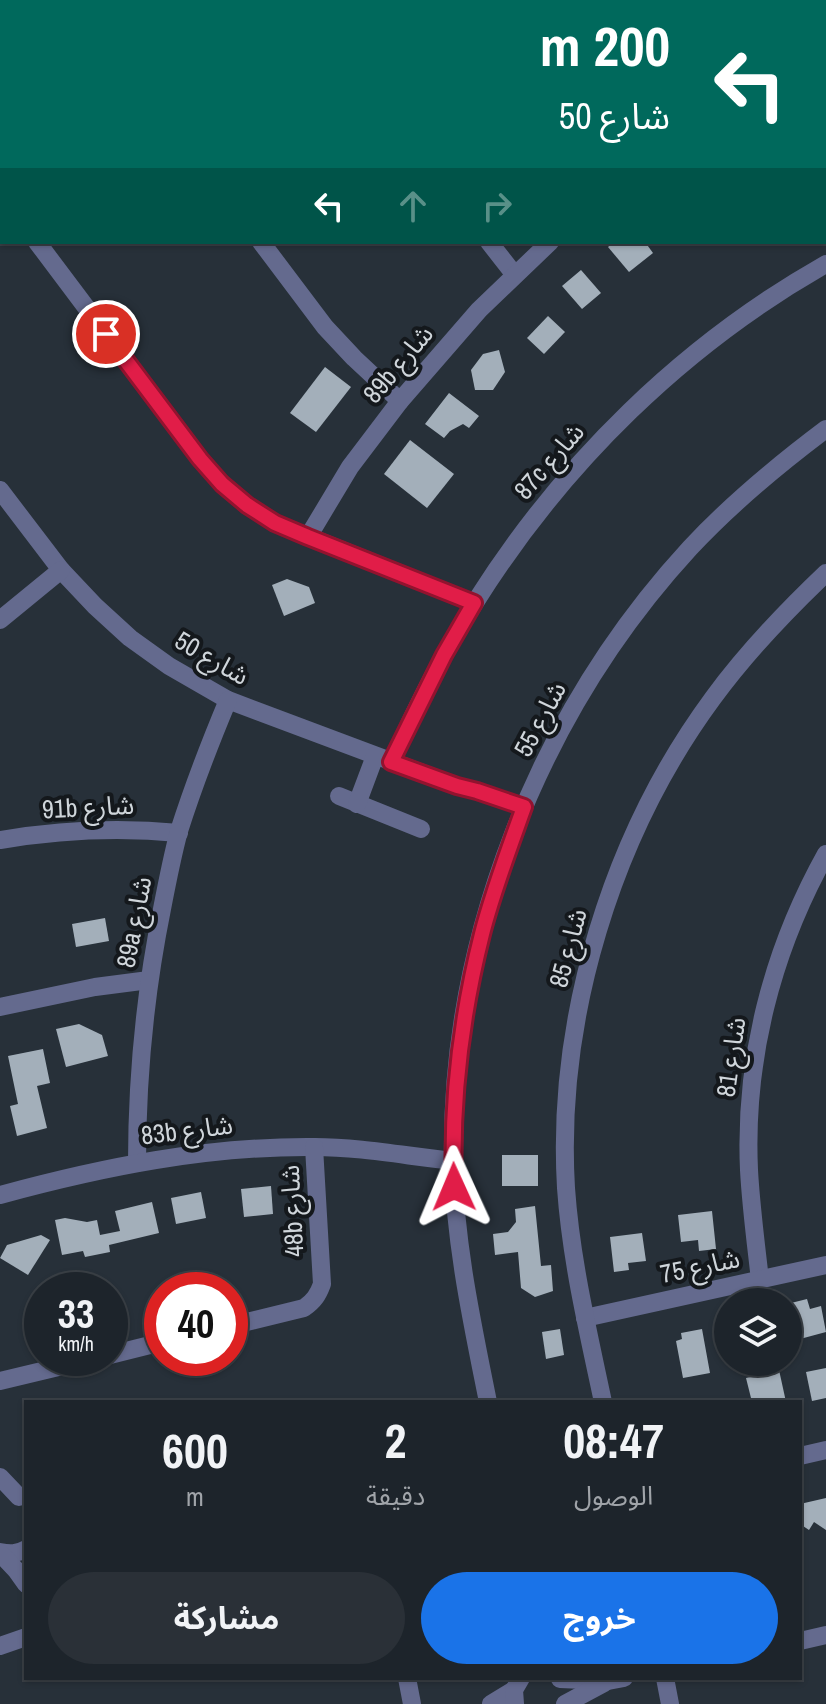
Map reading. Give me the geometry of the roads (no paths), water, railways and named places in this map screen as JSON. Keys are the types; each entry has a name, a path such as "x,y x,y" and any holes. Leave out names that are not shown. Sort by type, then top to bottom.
{"street":[{"path":"39,244 200,459 222,484 247,505 275,523 474,603"},
{"path":"263,244 325,327 400,401"},
{"path":"491,244 514,274"},
{"name":"89b شارع","path":"308,537 350,467 400,401 443,349 514,274 548,244"},
{"name":"87c شارع","path":"357,804 474,603 533,518 575,468 676,368 756,307 826,264"},
{"name":"شارع 55","path":"488,1400 460,1254 453,1155 455,1098 470,987 490,906 522,812 579,697 649,595 734,504 826,429"},
{"name":"شارع 50","path":"0,490 61,570 95,606 130,638 169,666 228,700 477,791 522,812"},
{"path":"0,620 61,570"},
{"name":"شارع 85","path":"603,1400 572,1244 566,1187 569,1078 576,1025 601,919 646,810 683,743 751,649 826,573"},
{"name":"89a شارع","path":"137,1163 139,1070 149,980 179,833 193,788 228,700"},
{"path":"339,796 421,829"},
{"name":"91b شارع","path":"0,840 83,830 179,833"},
{"name":"شارع 81","path":"760,1280 749,1172 749,1119 760,1026 787,935 826,854"},
{"path":"0,1007 95,987 149,980"},
{"name":"48b شارع","path":"248,1322 304,1308 319,1294 322,1284 314,1147"},
{"name":"83b شارع","path":"0,1195 137,1163 255,1148 412,1149 453,1155"},
{"name":"شارع 75","path":"585,1318 826,1265"},
{"path":"0,1381 24,1375"},
{"path":"802,1456 826,1450"},
{"path":"0,1477 15,1498"},
{"path":"0,1553 24,1550"},
{"path":"0,1553 24,1582"},
{"path":"802,1641 826,1635"},
{"path":"0,1646 24,1638"},
{"path":"407,1680 412,1704"},
{"path":"560,1680 566,1695 565,1704"},
{"path":"565,1704 616,1680"},
{"path":"665,1680 670,1704"},
{"path":"491,1704 518,1686"}]}
